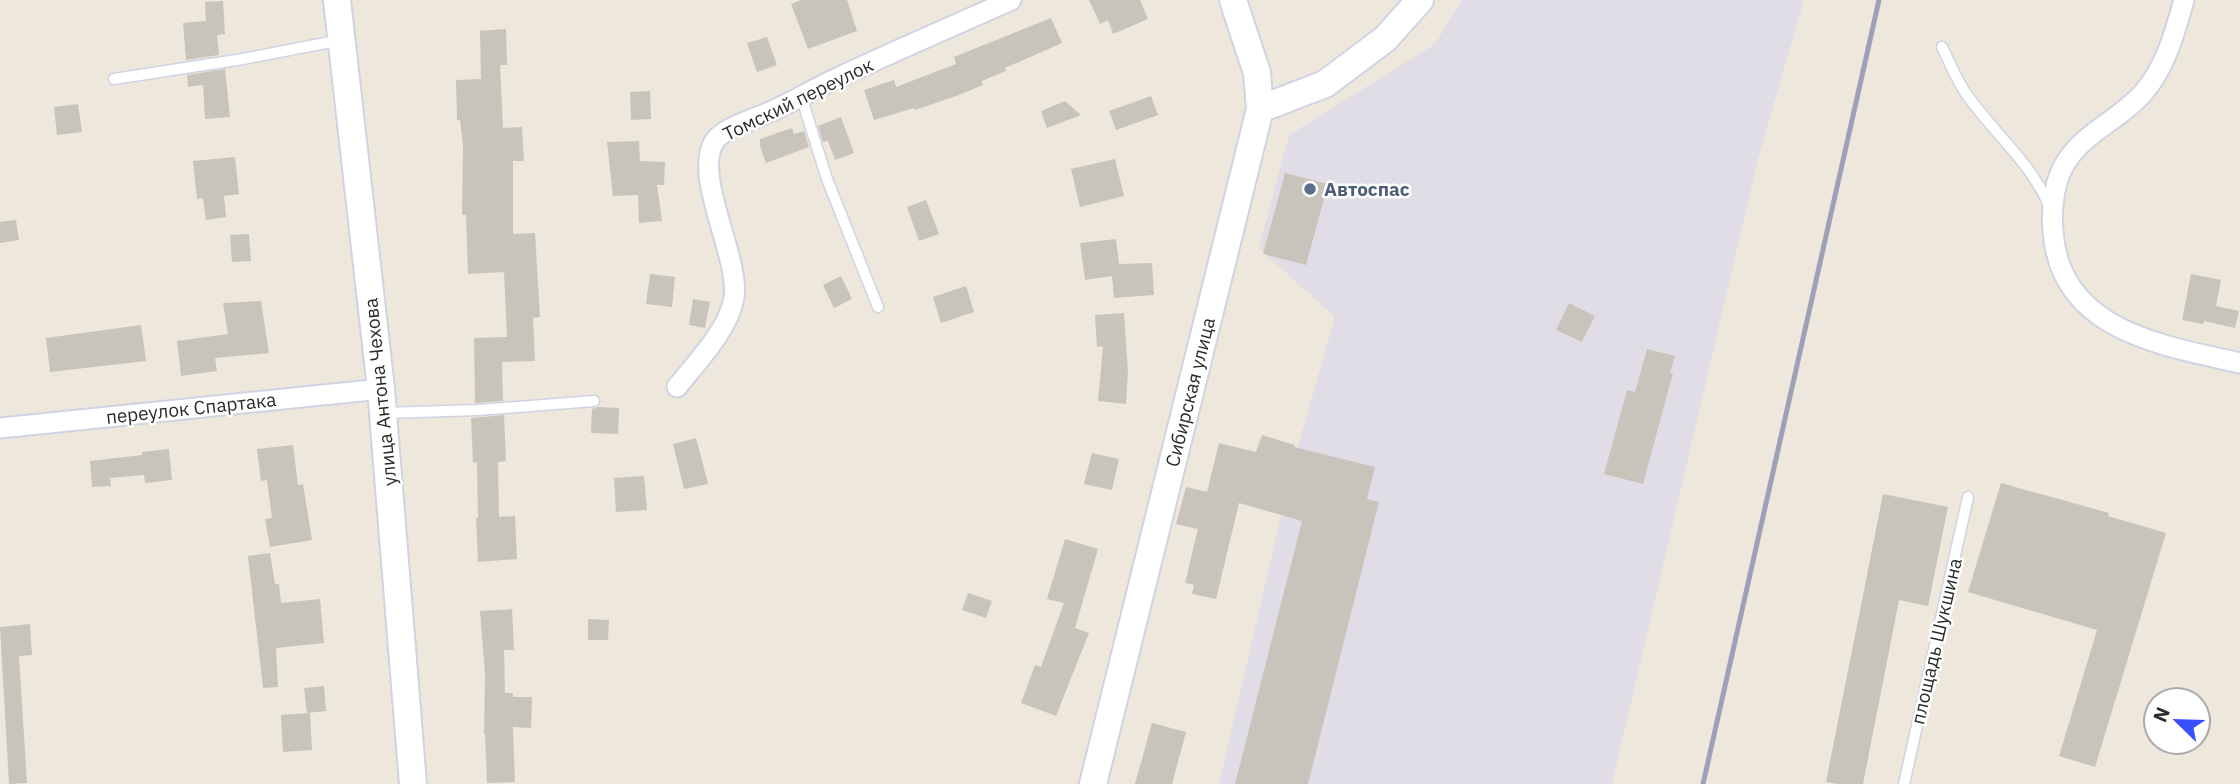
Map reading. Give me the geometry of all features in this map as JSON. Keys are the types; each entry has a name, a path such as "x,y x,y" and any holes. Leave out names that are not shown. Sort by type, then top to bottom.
{"street":[{"name":"улица Антона Чехова","path":"337,0 382,401 413,784"},
{"name":"Томский переулок","path":"677,387 720,331 734,299 732,273 713,198 709,168 711,147 720,134 776,110 829,81 1011,0"},
{"name":"Сибирская улица","path":"1093,784 1260,109 1256,73 1233,0"},
{"path":"1260,109 1325,84 1385,39 1420,0"},
{"path":"2184,0 2168,52 2143,93 2086,140 2068,159 2060,173 2052,209 2057,258 2065,277 2079,298 2096,316 2149,342 2240,363"},
{"name":"переулок Спартака","path":"0,428 382,401"}],"lane":[{"path":"114,79 243,59 341,40"},
{"path":"1942,47 1965,93 2029,170 2052,209"},
{"path":"801,96 827,179 878,307"},
{"path":"382,401 478,410 594,401"},
{"name":"площадь Шукшина","path":"1904,784 1968,497"}],"shaded area":[{"path":"1462,0 1804,0 1758,159 1612,784 1219,784 1293,464 1335,317 1259,248 1289,135 1435,44"}],"building":[{"path":"801,0 847,0 857,31 808,49 791,4"},
{"path":"1089,0 1140,0 1148,19 1113,34 1108,20 1100,24"},
{"path":"223,1 225,34 217,35 219,55 186,60 183,23 206,21 205,2"},
{"path":"1051,18 1062,43 1005,68 1006,71 982,81 983,85 915,110 914,108 874,120 864,90 894,80 896,87 956,64 954,57"},
{"path":"506,29 507,65 500,65 503,128 522,127 524,161 513,161 513,234 535,233 540,317 533,318 535,361 502,362 503,401 475,403 474,338 507,337 504,272 468,274 466,215 462,215 463,145 460,120 457,120 456,80 481,79 480,31"},
{"path":"767,37 777,65 757,72 747,43"},
{"path":"225,69 230,117 205,119 203,85 188,87 187,75"},
{"path":"650,91 651,119 631,120 630,92"},
{"path":"1151,96 1158,115 1116,130 1109,111"},
{"path":"1065,101 1081,115 1047,128 1041,111"},
{"path":"78,104 82,132 57,135 54,107"},
{"path":"841,117 854,153 835,160 828,141 823,142 818,126"},
{"path":"792,128 794,134 804,131 809,147 766,163 760,139"},
{"path":"639,141 640,161 665,162 664,185 657,185 662,221 639,223 638,195 613,196 607,142"},
{"path":"235,157 239,194 224,196 226,217 206,220 203,198 197,199 193,161"},
{"path":"1115,159 1124,196 1080,207 1071,169"},
{"path":"1285,173 1328,184 1306,265 1263,254"},
{"path":"926,200 939,234 919,241 907,207"},
{"path":"16,220 19,240 0,243 0,222"},
{"path":"249,234 251,261 232,262 230,235"},
{"path":"1116,239 1119,264 1152,263 1154,295 1114,298 1112,276 1085,280 1080,243"},
{"path":"650,274 675,277 672,307 646,304"},
{"path":"2191,274 2221,280 2216,306 2239,311 2235,328 2204,321 2203,324 2182,320"},
{"path":"841,276 852,299 834,308 823,285"},
{"path":"966,286 974,312 941,323 933,297"},
{"path":"693,299 710,302 705,328 689,325"},
{"path":"261,301 269,353 215,358 217,371 181,376 177,341 228,334 223,303"},
{"path":"1569,303 1595,316 1582,342 1556,330"},
{"path":"1124,313 1128,372 1126,404 1098,401 1103,346 1097,347 1095,315"},
{"path":"141,325 146,361 50,372 46,338"},
{"path":"1647,349 1675,356 1670,373 1673,373 1643,484 1604,474 1627,390 1635,392"},
{"path":"619,408 618,434 591,433 592,409"},
{"path":"504,415 506,461 498,462 499,517 515,516 517,559 478,562 477,462 473,463 471,418"},
{"path":"1262,435 1295,445 1294,447 1375,467 1367,499 1379,502 1308,784 1235,784 1302,521 1239,503 1216,599 1192,594 1194,585 1185,583 1198,529 1176,524 1186,487 1207,492 1219,443 1256,452"},
{"path":"696,438 708,484 684,489 673,444"},
{"path":"293,445 298,485 303,484 312,540 270,547 265,519 272,518 267,480 261,481 257,449"},
{"path":"169,449 172,480 145,483 144,475 110,478 111,486 92,487 90,461"},
{"path":"1092,453 1119,459 1112,490 1084,484"},
{"path":"644,476 647,510 616,512 614,478"},
{"path":"2001,483 2109,513 2108,516 2166,533 2095,767 2059,756 2097,630 1968,592"},
{"path":"1883,494 1948,507 1928,606 1899,600 1863,784 1826,782"},
{"path":"1065,539 1098,549 1075,628 1089,633 1056,716 1021,703 1035,665 1041,667 1064,603 1047,599"},
{"path":"270,553 275,584 279,584 281,603 320,599 324,643 276,648 278,687 263,688 248,556"},
{"path":"968,593 992,601 986,618 962,610"},
{"path":"512,609 514,650 504,650 505,693 513,693 513,697 532,697 531,728 513,727 515,782 487,783 484,734 485,674 480,611"},
{"path":"588,619 609,620 608,640 588,640"},
{"path":"30,624 32,655 19,656 27,783 9,784 0,627"},
{"path":"324,686 326,711 307,713 304,688"},
{"path":"310,713 312,750 283,752 281,715"},
{"path":"1152,723 1186,732 1172,784 1135,784"}],"railway":[{"path":"1703,784 1879,0"}],"place":[{"name":"Автоспас","path":"1310,189"}]}
